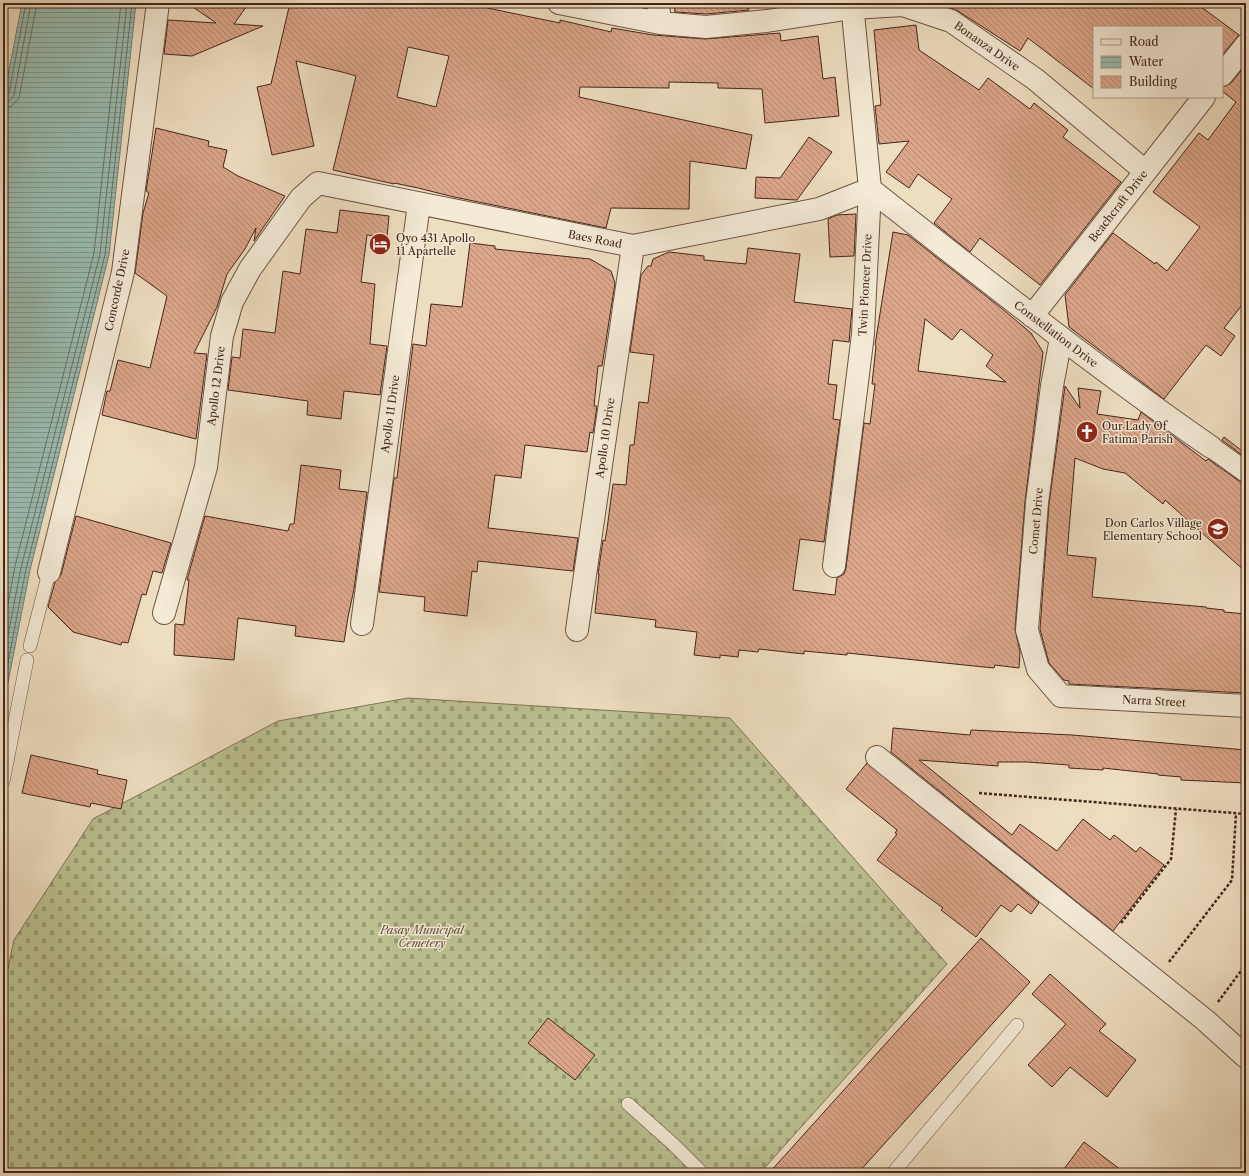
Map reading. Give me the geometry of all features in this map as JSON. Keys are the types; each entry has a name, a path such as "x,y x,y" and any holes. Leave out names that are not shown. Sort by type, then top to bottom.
{"street":[{"name":"Concorde Drive","path":"49,572 123,272 158,3"},
{"name":"Bonanza Drive","path":"559,3 659,13 706,27 768,21 852,6 903,6 951,21 1035,79 1145,171"},
{"name":"Twin Pioneer Drive","path":"834,566 863,334 870,189 852,6"},
{"path":"1223,74 1246,44"},
{"name":"Beachcraft Drive","path":"1032,316 1203,98"},
{"name":"Baes Road","path":"318,183 633,246 819,209 870,189"},
{"name":"Apollo 12 Drive","path":"164,613 206,467 222,336 232,302 250,269 283,223 302,198 318,183"},
{"name":"Constellation Drive","path":"870,189 1032,316 1151,406 1246,472"},
{"name":"Apollo 11 Drive","path":"362,624 419,204"},
{"name":"Apollo 10 Drive","path":"577,630 633,246"},
{"name":"Comet Drive","path":"1061,338 1052,386 1037,503 1027,630 1038,669 1061,696"},
{"name":"Narra Street","path":"1061,696 1246,706"},
{"path":"877,757 1156,980 1205,1020 1246,1057"}],"lane":[{"path":"30,646 49,572"},
{"path":"3,782 27,660"},
{"path":"893,1173 1017,1025"},
{"path":"628,1104 673,1144 702,1173"}],"path":[{"path":"979,793 1246,814"},
{"path":"1106,941 1154,883 1171,859 1176,809"},
{"path":"1156,980 1232,880 1236,814"},
{"path":"1205,1020 1246,964"}],"green space":[{"name":"Pasay Municipal Cemetery","path":"408,698 730,718 947,964 760,1173 3,1173 3,992 14,940 93,819 278,721"}],"water":[{"path":"22,3 136,3 109,255 30,570 3,708 3,101"}],"building":[{"path":"187,3 249,3 234,24 263,26 192,56 164,54 168,20 216,23"},
{"path":"290,3 463,3 560,23 560,20 611,32 612,28 653,35 705,39 780,33 781,41 818,36 823,79 835,77 839,116 765,123 762,89 718,88 718,83 669,82 669,88 580,87 579,97 752,135 746,169 690,161 689,209 611,208 606,228 454,197 333,170 356,76 296,61 314,146 272,155 257,87 271,84","holes":["408,47 449,56 436,107 397,97"]},
{"path":"674,3 748,3 749,10 706,14 675,12"},
{"path":"937,3 1196,3 1239,35 1223,54 1223,26 1093,26 1093,88 1028,38 1020,51 958,11"},
{"path":"916,25 919,50 979,90 988,78 1030,109 1034,103 1068,130 1063,137 1121,182 1040,285 980,238 970,252 934,223 952,199 918,174 909,188 886,172 909,141 879,144 875,106 881,105 874,30"},
{"path":"1246,65 1246,300 1224,328 1235,336 1221,356 1206,345 1164,399 1069,327 1065,295 1113,233 1167,271 1200,227 1153,192 1199,133 1208,140 1236,102 1223,92 1223,87 1231,83"},
{"path":"156,128 209,141 208,146 227,150 223,167 238,176 285,196 254,241 256,228 245,249 227,274 217,307 194,353 207,354 196,439 102,415 107,391 110,391 118,360 150,368 167,296 135,273 143,213 149,193 146,191"},
{"path":"809,137 832,152 797,200 755,198 756,177 780,178"},
{"path":"340,210 389,216 387,237 367,235 361,282 375,284 370,344 387,346 380,395 344,391 341,419 307,415 308,401 228,390 232,357 240,358 243,329 275,333 283,271 300,274 306,229 337,233"},
{"path":"856,214 854,256 830,257 828,219 837,215"},
{"path":"893,232 908,235 1000,307 1031,333 1043,352 1025,502 1015,629 1020,652 1019,668 995,665 994,668 847,653 847,655 804,651 804,654 759,649 758,652 739,650 738,657 720,655 720,658 694,655 697,632 655,627 656,620 595,613 598,574 603,540 605,541 607,529 613,484 626,485 630,445 634,445 639,402 648,403 654,355 630,352 641,275 648,266 651,266 653,259 669,252 704,256 704,260 746,264 748,248 800,254 794,302 852,309 849,342 833,340 828,384 837,385 833,419 840,420 824,542 800,539 793,590 835,595 837,578 844,574 864,423 870,424 875,384 872,384 875,345","holes":["925,319 952,340 961,329 993,355 986,366 1006,382 918,371"]},
{"path":"470,243 495,246 495,249 590,259 611,271 615,283 602,366 598,366 594,406 597,406 593,433 590,432 587,452 525,445 521,478 495,475 488,528 578,538 573,571 478,561 477,572 472,571 467,616 424,611 425,597 379,592 394,478 397,478 413,344 426,346 431,304 462,307"},
{"path":"1065,386 1080,408 1078,388 1101,391 1097,414 1138,420 1141,412 1206,461 1208,459 1239,481 1246,483 1246,572 1165,500 1163,504 1125,473 1103,469 1075,458 1067,555 1096,558 1092,597 1206,607 1224,610 1224,612 1246,614 1246,693 1069,684 1069,681 1064,680 1049,663 1040,629 1049,504"},
{"path":"1224,437 1246,454 1246,458 1222,440"},
{"path":"301,465 341,470 339,489 367,492 354,589 344,642 295,636 296,626 238,618 234,660 174,655 175,624 184,625 189,580 187,580 205,516 288,531 290,524 294,524"},
{"path":"76,516 171,543 162,573 153,571 146,595 142,594 128,643 122,642 121,645 73,632 48,607 55,582 61,575"},
{"path":"893,728 970,735 971,730 1072,735 1246,750 1246,783 1181,780 1181,777 1158,774 1103,768 1103,770 1069,768 1069,765 1027,762 998,762 998,766 919,760 1012,835 1020,824 1057,851 1083,819 1110,840 1114,835 1136,852 1140,847 1164,865 1113,931 891,752"},
{"path":"31,755 98,770 97,774 127,780 121,809 91,803 90,807 22,793"},
{"path":"867,763 1039,903 1031,914 1018,904 1011,912 1001,905 976,937 941,910 943,908 877,860 897,834 895,833 897,830 846,789"},
{"path":"981,938 1030,982 858,1173 769,1173"},
{"path":"1050,974 1106,1024 1099,1031 1136,1060 1107,1097 1070,1067 1052,1087 1028,1065 1066,1024 1032,994"},
{"path":"548,1018 595,1055 575,1080 528,1043"},
{"path":"1084,1142 1125,1173 1061,1173"}],"place":[{"name":"Oyo 431 Apollo 11 Apartelle","path":"380,244"},
{"name":"Our Lady Of Fatima Parish","path":"1087,432"},
{"name":"Don Carlos Village Elementary School","path":"1218,529"}]}
